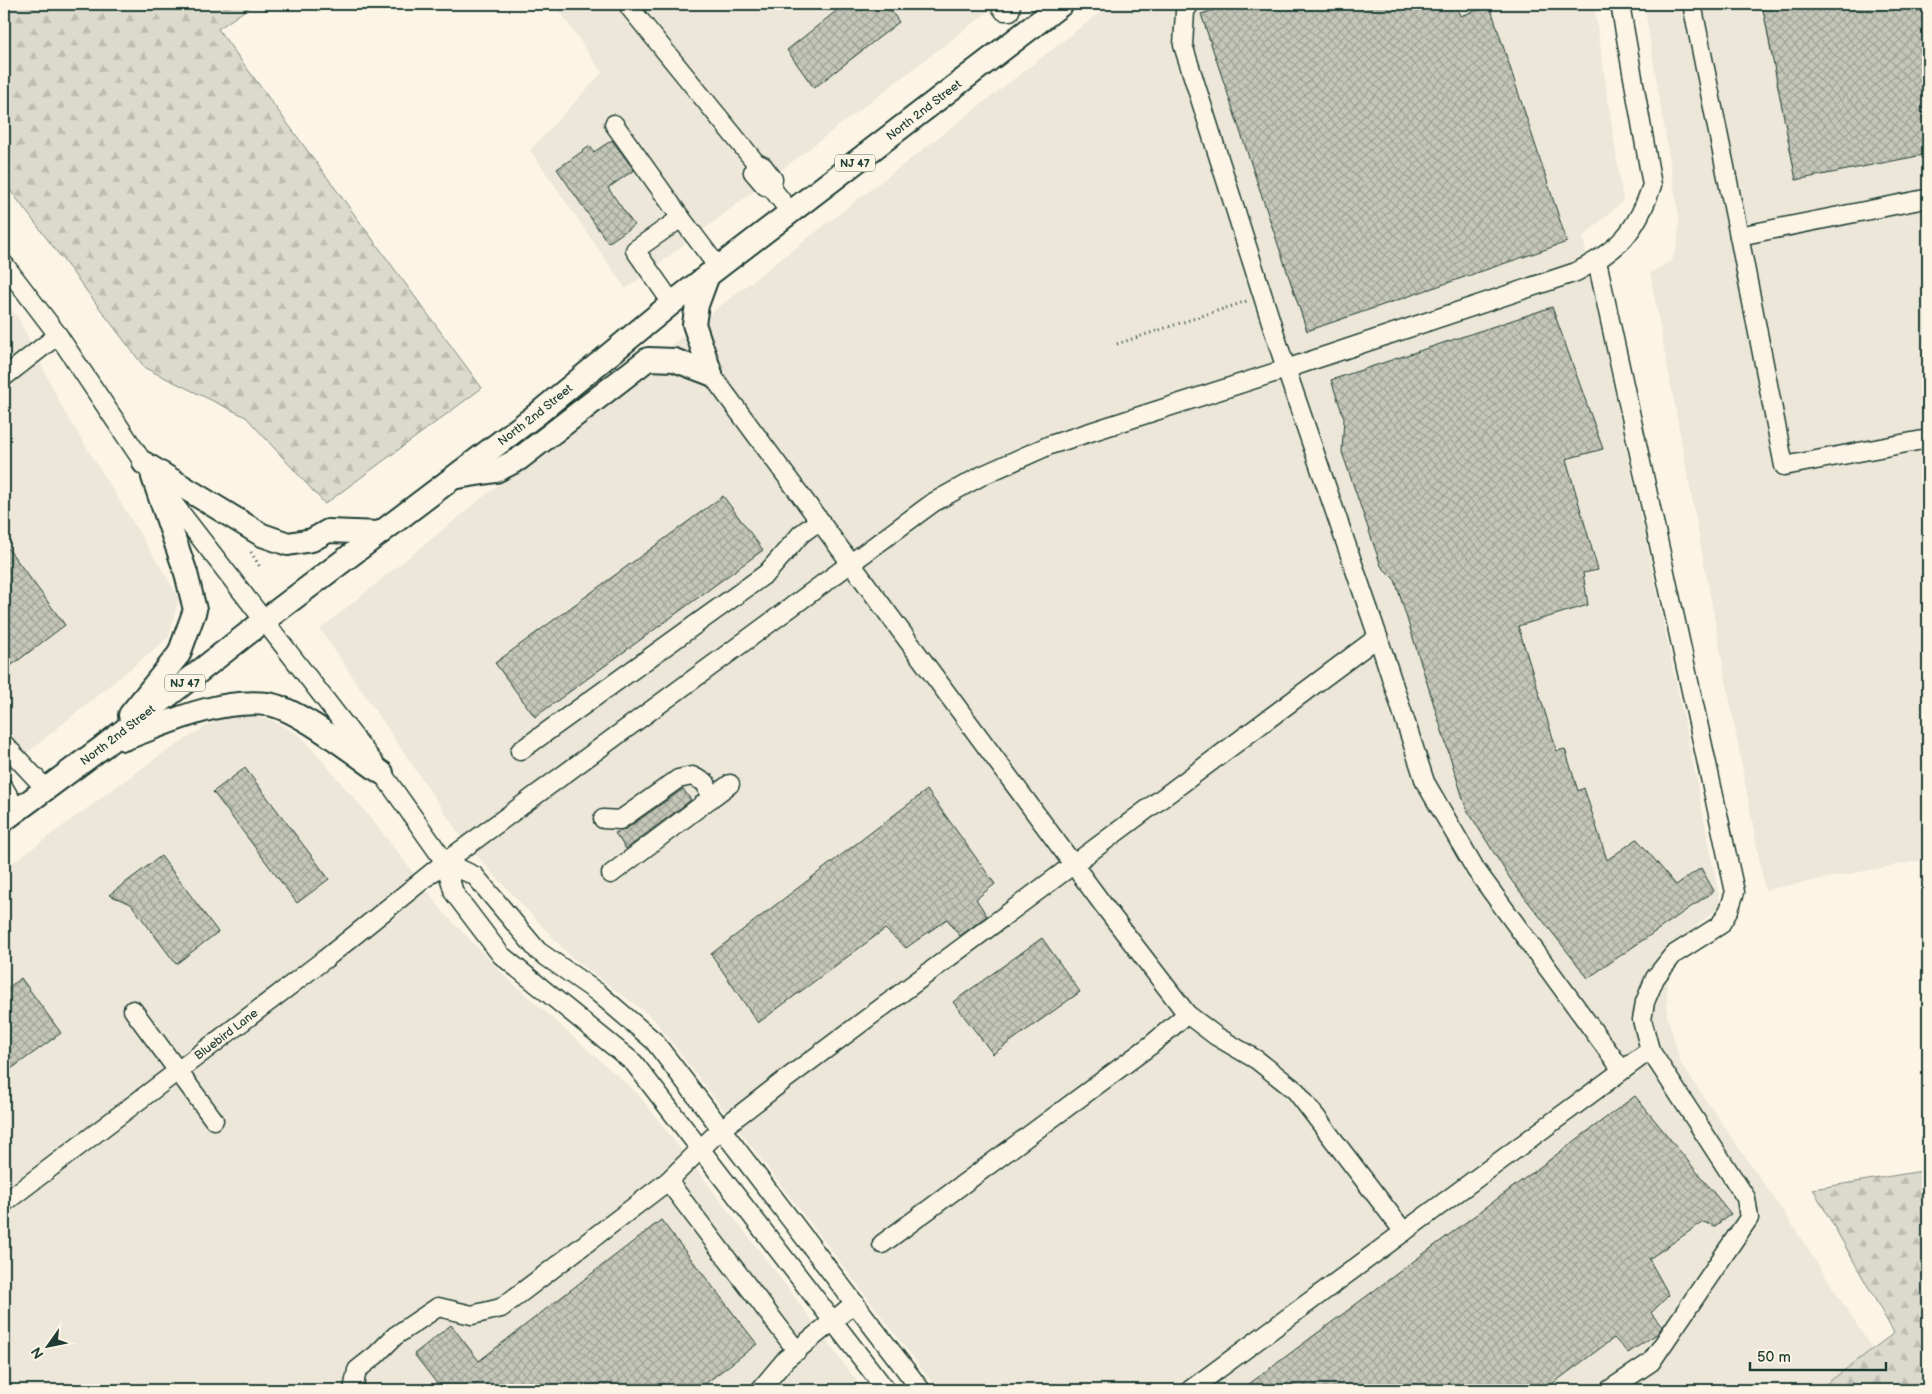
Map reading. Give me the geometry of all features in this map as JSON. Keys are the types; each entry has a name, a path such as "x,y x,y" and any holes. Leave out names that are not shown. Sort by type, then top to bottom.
{"main road":[{"name":"North 2nd Street","path":"10,815 104,746 265,620 536,415 672,303 1062,4"},
{"path":"711,374 694,324 697,305 713,271"},
{"path":"454,477 496,471 519,459 648,359 674,360 711,374"},
{"path":"148,470 262,535 288,544 312,540 328,531 380,533"},
{"path":"104,746 179,654 195,610 186,573 148,470"},
{"path":"104,746 210,707 269,704 303,718 382,773"}],"street":[{"path":"630,4 630,8 756,163 763,166 773,180 771,187 790,212"},
{"path":"999,4 1004,11 1010,11 1011,4"},
{"path":"1190,4 1185,11 1183,45 1286,370 1378,637 1425,782 1476,870 1622,1070"},
{"name":"Bluebird Lane","path":"4,1203 325,959 445,862 934,502 983,475 1050,445 1286,370 1576,272 1616,248 1643,212 1652,185 1620,4"},
{"path":"1692,4 1784,466 1928,439"},
{"path":"614,124 681,218 713,271"},
{"path":"1739,236 1925,198 1928,200"},
{"path":"672,303 635,250 681,218"},
{"path":"1597,261 1735,892 1729,910 1720,925 1673,955 1655,978 1646,1002 1642,1020 1650,1050 1746,1198 1749,1218 1651,1362 1609,1390"},
{"path":"4,264 58,336 148,470 382,773 445,862 454,893 501,955 634,1063 886,1390"},
{"path":"4,377 58,336"},
{"path":"711,374 1074,865 1187,1014 1216,1036 1257,1060 1296,1091 1404,1232"},
{"path":"520,751 767,573 796,539 820,520"},
{"path":"353,1390 357,1370 395,1336 438,1308 472,1315 501,1308 668,1181 720,1130 1378,637"},
{"path":"4,744 46,789"},
{"path":"603,819 620,820 678,779 692,776 706,783 710,799"},
{"path":"611,874 730,784"},
{"path":"4,788 10,815"},
{"path":"445,862 475,876 538,951 597,992 654,1041 720,1130 921,1390"},
{"path":"133,1010 214,1120"},
{"path":"882,1244 1151,1045 1187,1014"},
{"path":"1190,1390 1650,1050"},
{"path":"668,1181 797,1350"},
{"path":"760,1390 786,1359 855,1303"}],"path":[{"path":"1117,344 1263,296"}],"shaded area":[{"path":"555,4 998,4 626,289 530,150 602,73"},
{"path":"1111,4 1594,4 1623,201 1583,237 1590,278 1693,762 1721,906 1667,949 1667,1015 1681,1064 1789,1220 1873,1350 1818,1390 938,1390 653,1018 570,956 486,866 458,832 320,629 711,313"},
{"path":"1644,4 1928,4 1928,859 1765,890 1650,273 1672,260 1678,243 1679,218"},
{"path":"4,299 20,321 64,411 179,597 169,637 4,772"},
{"path":"237,713 273,721 301,736 371,818 445,914 507,978 638,1094 782,1280 863,1390 4,1390 4,869 153,760 208,725"}],"green space":[{"path":"4,4 254,4 218,29 482,388 325,504 246,417 145,368 4,182"},
{"path":"1928,1170 1928,1390 1818,1390 1894,1333 1813,1189"}],"building":[{"path":"845,4 886,4 899,22 814,88 787,50"},
{"path":"1232,4 1456,4 1460,16 1490,6 1567,242 1307,331 1201,14"},
{"path":"1762,4 1928,4 1928,154 1796,180"},
{"path":"612,140 634,170 608,188 634,225 608,243 557,169 590,146 594,152"},
{"path":"1552,307 1603,449 1566,459 1598,570 1583,573 1588,605 1518,626 1557,751 1565,749 1578,791 1584,788 1607,860 1637,839 1676,885 1701,868 1714,891 1588,978 1511,880 1466,808 1395,580 1381,566 1342,452 1344,418 1331,380"},
{"path":"723,496 763,550 535,717 495,663"},
{"path":"4,543 65,625 4,671"},
{"path":"245,768 329,879 297,903 213,792"},
{"path":"683,789 691,800 626,849 615,833 626,829"},
{"path":"927,790 995,884 976,899 987,916 960,936 947,919 906,948 885,929 758,1023 711,954"},
{"path":"161,856 218,932 176,964 131,904 109,895"},
{"path":"1042,938 1080,992 993,1054 953,1002"},
{"path":"21,978 61,1033 4,1074 4,991"},
{"path":"1635,1096 1731,1214 1715,1226 1703,1222 1649,1259 1669,1295 1651,1313 1662,1327 1658,1333 1628,1353 1614,1338 1544,1390 1241,1390"},
{"path":"661,1220 757,1344 697,1390 442,1390 414,1354 451,1325 479,1361"}]}
